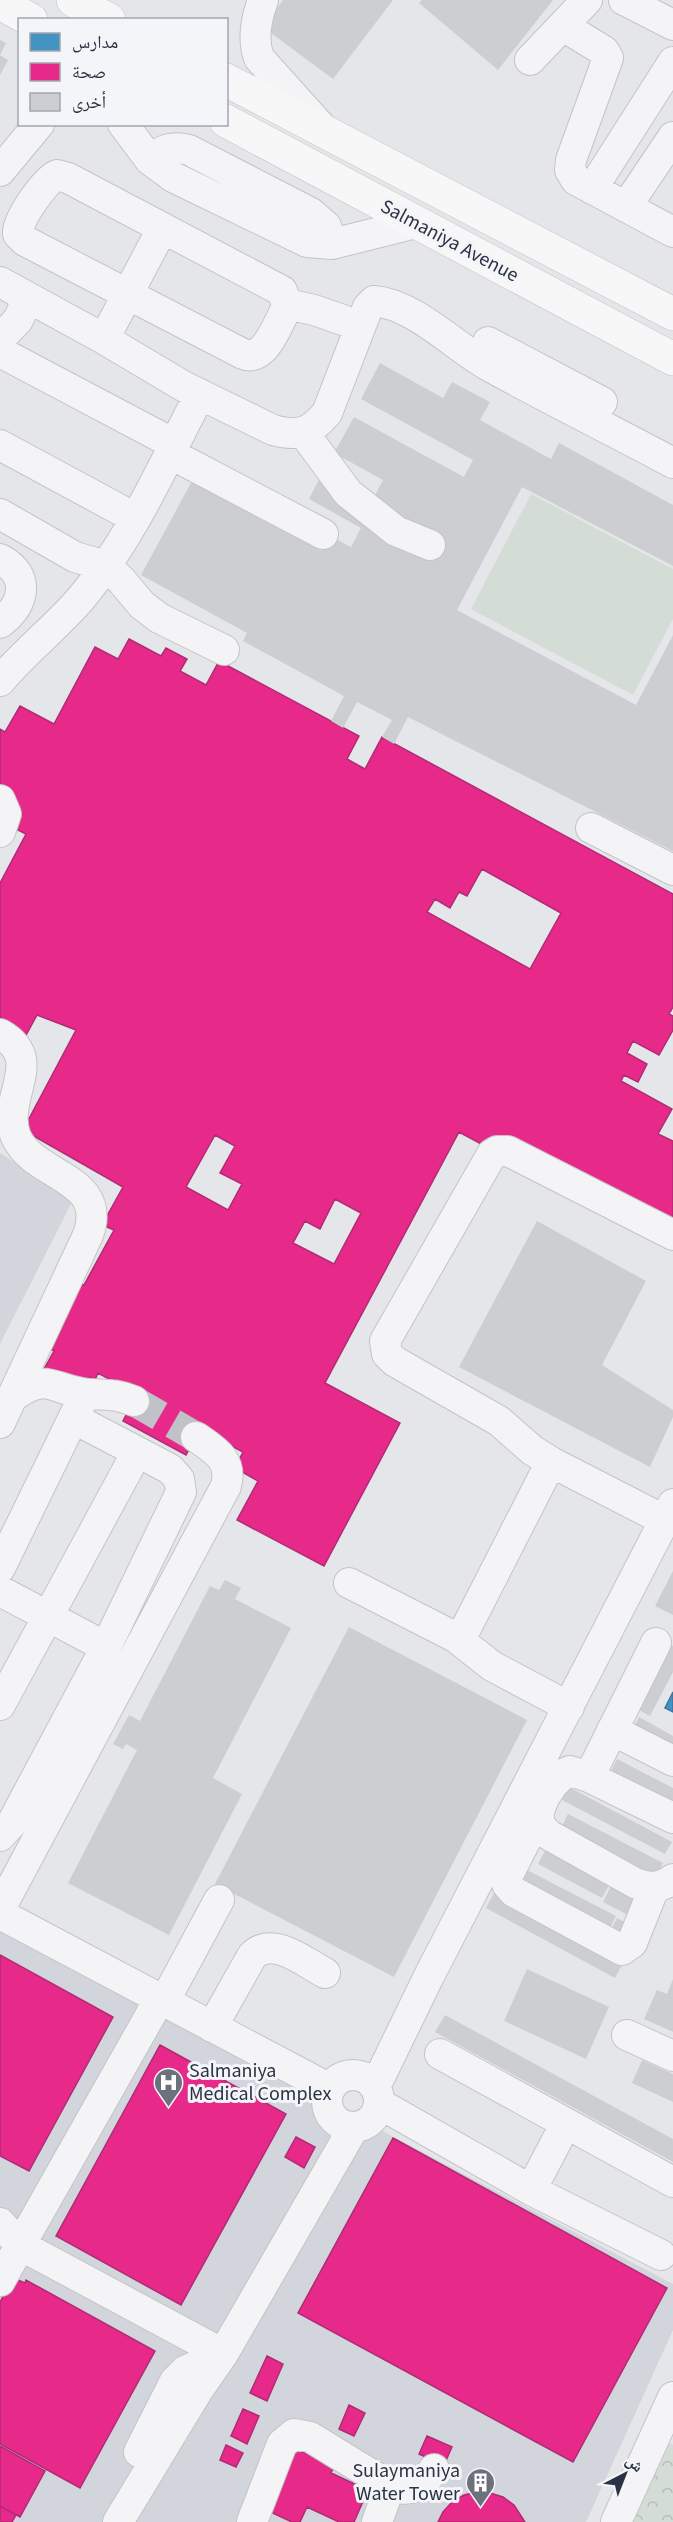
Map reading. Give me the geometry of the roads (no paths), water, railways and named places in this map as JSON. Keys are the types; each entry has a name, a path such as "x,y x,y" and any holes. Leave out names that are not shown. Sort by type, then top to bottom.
{"main road":[{"path":"73,0 106,18"},
{"path":"0,3 28,18"},
{"name":"Salmaniya Avenue","path":"228,81 670,310"},
{"name":"Salmaniya Avenue","path":"228,122 673,359"}],"street":[{"path":"262,0 254,46 259,58 323,129"},
{"path":"530,60 587,0"},
{"path":"624,0 673,25"},
{"path":"562,26 604,51 608,58 571,160 570,170 576,180 592,189 626,207 670,224"},
{"path":"592,189 673,62"},
{"path":"2,168 11,146 24,126"},
{"path":"2,168 37,126"},
{"path":"124,126 150,160 189,186 296,237 320,244 332,244 416,223"},
{"path":"626,207 673,137"},
{"path":"57,175 68,178 162,229 282,291 287,304 285,311 263,349 252,356 243,354 25,242 18,234 19,223 48,181 57,175"},
{"path":"104,339 162,229"},
{"path":"0,282 191,390 273,430 288,434 303,432 317,425 327,413 368,307 374,301 384,302 415,316 489,366 673,463"},
{"path":"0,339 18,320 28,298"},
{"path":"287,304 314,310 360,326"},
{"path":"415,316 438,321 478,337 673,441"},
{"path":"0,352 167,444 323,534"},
{"path":"0,681 82,597 96,564 95,552 127,513 167,444 191,390"},
{"path":"303,432 348,493 396,531 430,545"},
{"path":"0,445 127,513"},
{"path":"0,514 96,564 121,580 142,605 159,618 224,650"},
{"path":"0,559 16,570 21,582 15,607 0,623"},
{"path":"0,659 96,564"},
{"path":"0,800 6,814 0,832"},
{"path":"591,828 673,870"},
{"path":"0,1034 12,1040 22,1056 22,1068 11,1108 16,1136 34,1159 83,1192 91,1206 93,1216 88,1235 0,1424"},
{"path":"118,2522 198,2390 223,2354 354,2127 370,2120 377,2096 429,1976 423,1970 421,1956 439,1917 460,1880 474,1871 483,1874 569,1707 666,1527 551,1462 532,1450 499,1421 391,1359 385,1349 388,1335 492,1154 497,1151 508,1151 673,1235"},
{"path":"0,1836 12,1823 106,1647 181,1492 181,1485 175,1474 137,1452 46,1383 36,1383 15,1395"},
{"path":"0,1568 79,1406 108,1393 134,1401"},
{"path":"0,1909 225,1486 228,1478 225,1462 214,1449 196,1437"},
{"path":"0,1705 137,1452"},
{"path":"460,1640 551,1462"},
{"path":"349,1583 460,1640 492,1666 569,1707"},
{"path":"0,1591 106,1647"},
{"path":"589,1777 656,1643"},
{"path":"612,1730 673,1761"},
{"path":"664,1884 632,1943 622,1950 514,1892 506,1879 540,1809 554,1783 563,1773 578,1772 673,1818"},
{"path":"538,1816 540,1824 549,1835 635,1883 645,1887 664,1884"},
{"path":"0,2281 219,1900"},
{"path":"0,1914 330,2089"},
{"path":"212,2027 252,1956 258,1950 266,1947 278,1948 325,1973"},
{"path":"627,2035 673,2056"},
{"path":"440,2054 673,2182"},
{"path":"354,2127 337,2121 328,2106 330,2089 336,2082 352,2075 369,2080 377,2096 531,2190 660,2255"},
{"path":"531,2190 566,2123"},
{"path":"0,2208 40,2210"},
{"path":"0,2223 20,2245 223,2354"},
{"path":"141,2522 186,2438 223,2354"},
{"path":"616,2522 673,2397"},
{"path":"252,2522 282,2444 294,2434 310,2437 390,2486 400,2489 410,2489 428,2479 434,2469"},
{"path":"377,2522 390,2486"}],"tunnel":[{"path":"134,1401 196,1437"}],"place":[{"name":"Salmaniya Medical Complex","path":"168,2108"},
{"name":"Sulaymaniya Water Tower","path":"481,2508"}]}
